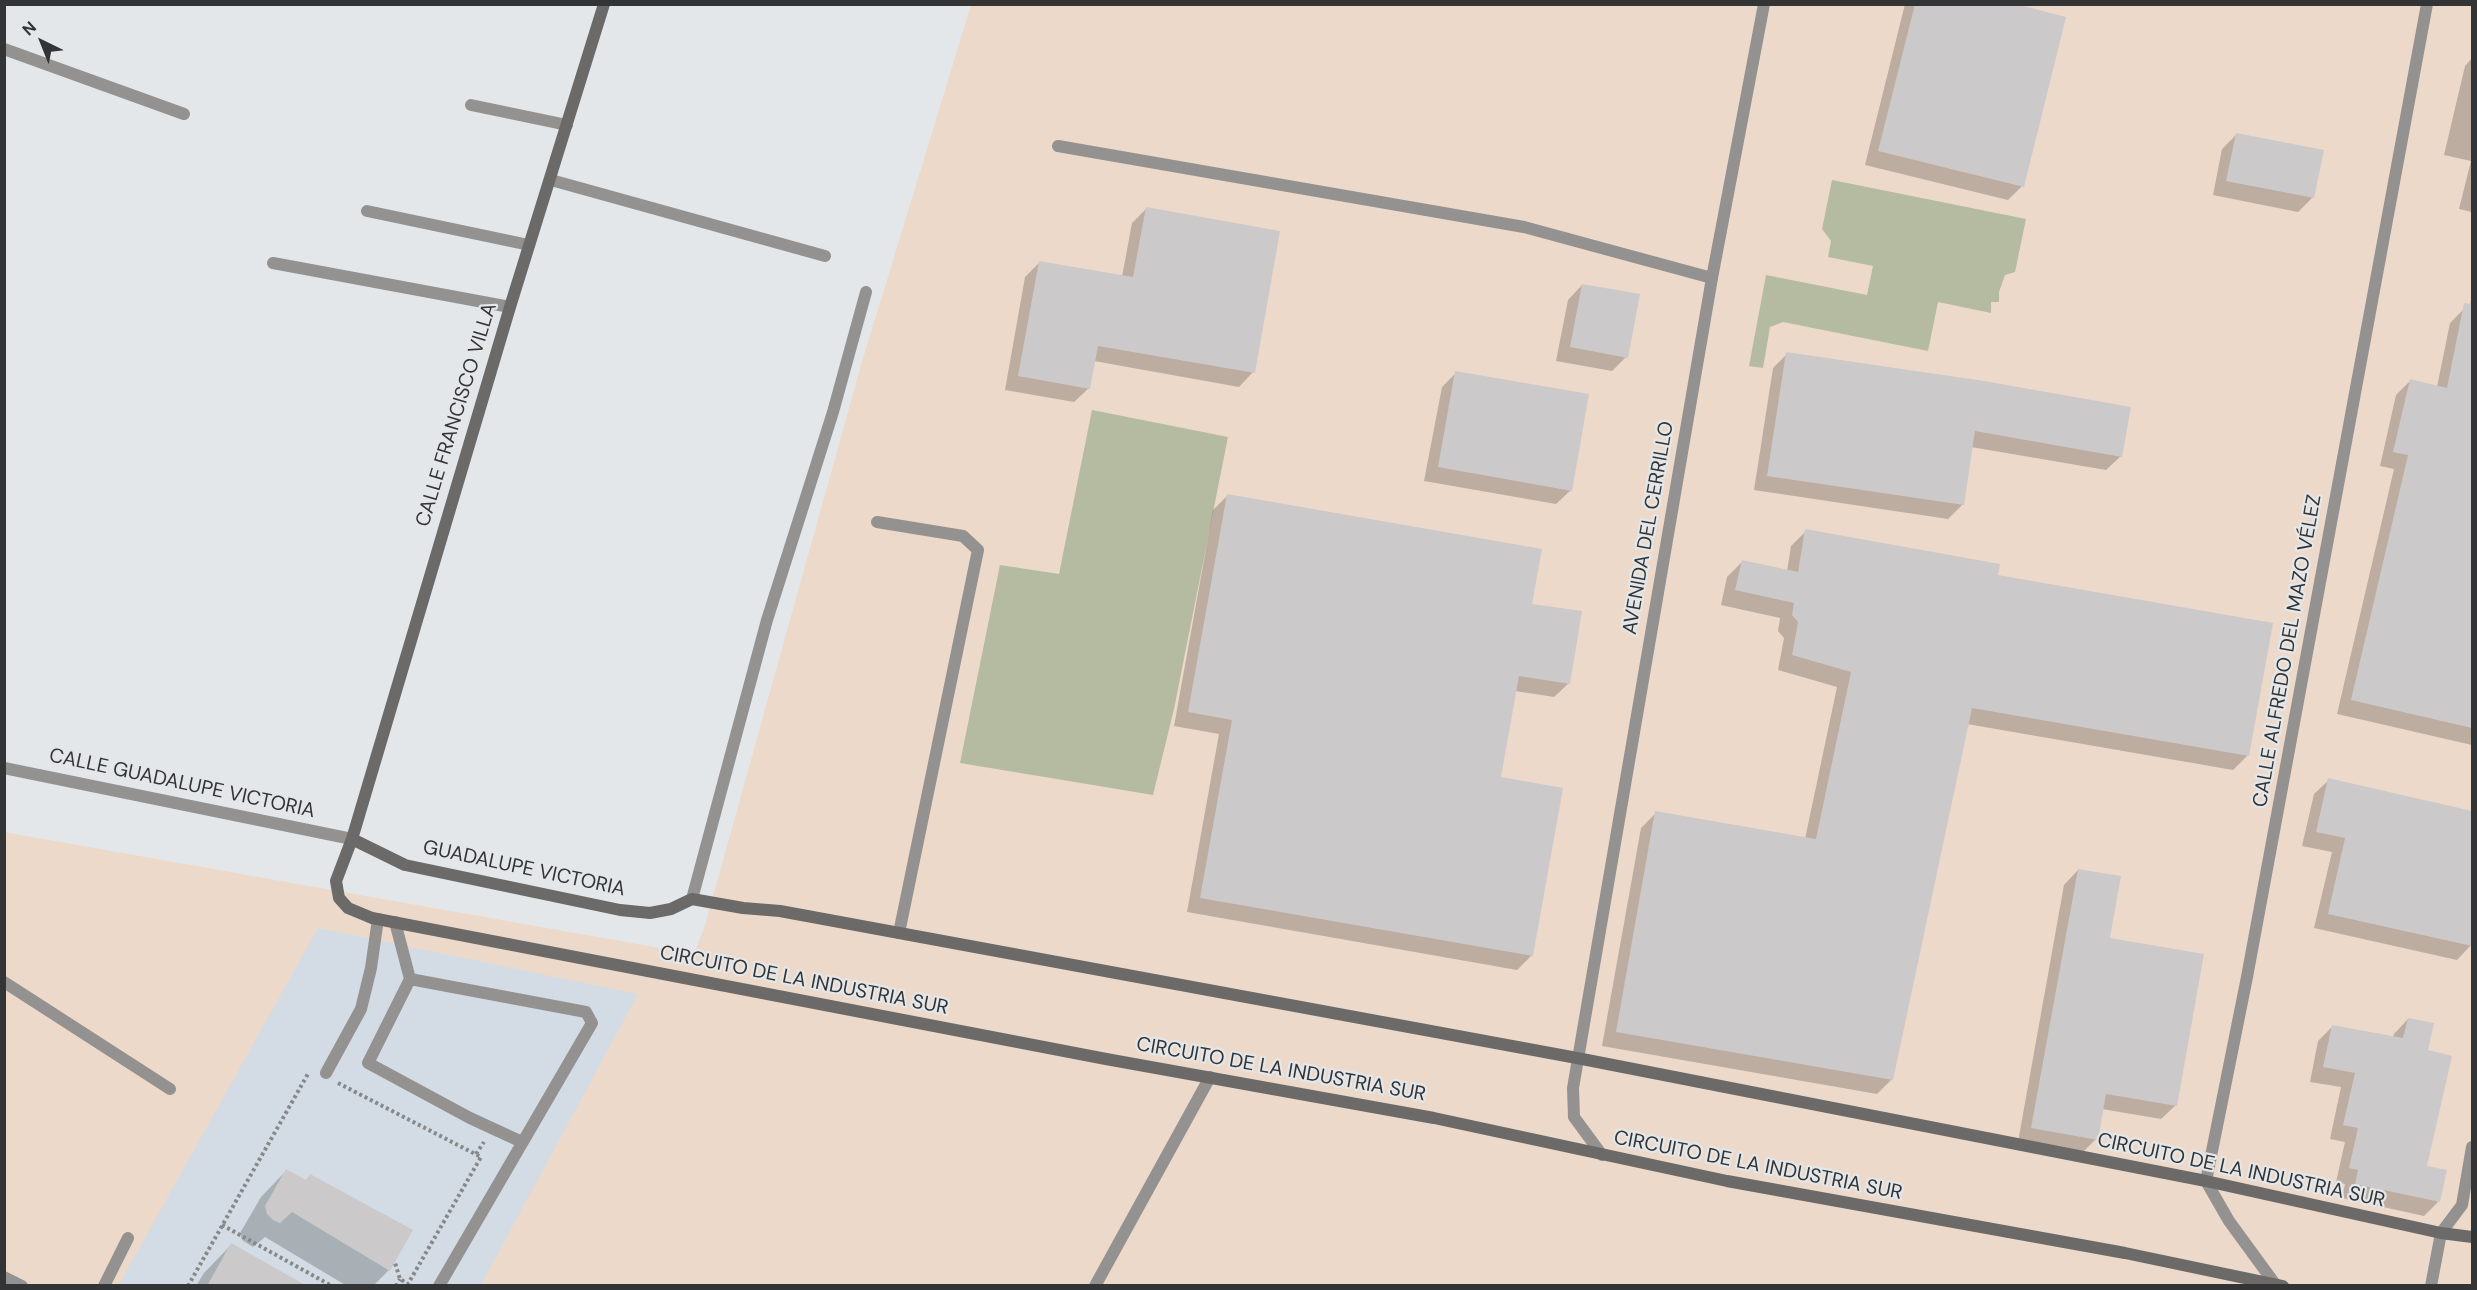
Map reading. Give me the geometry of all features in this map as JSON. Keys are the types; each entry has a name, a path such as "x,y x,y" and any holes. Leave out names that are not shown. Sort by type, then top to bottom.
{"main road":[{"name":"CALLE FRANCISCO VILLA","path":"352,839 510,307 604,4"},
{"name":"CIRCUITO DE LA INDUSTRIA SUR","path":"352,839 336,880 339,898 357,913 378,919 1434,1118 1602,1155 1884,1211 2126,1253 2279,1285"},
{"name":"GUADALUPE VICTORIA","path":"352,839 405,865 620,909 650,913 671,909 692,899"},
{"name":"CIRCUITO DE LA INDUSTRIA SUR","path":"692,899 743,908 780,911 1577,1058 2206,1181 2441,1233 2472,1237"}],"street":[{"name":"AVENIDA DEL CERRILLO","path":"1602,1155 1574,1117 1573,1088 1577,1058 1712,278 1764,4"},
{"name":"CALLE ALFREDO DEL MAZO VÉLEZ","path":"2206,1181 2250,965 2427,4"},
{"path":"4,49 184,114"},
{"path":"471,105 567,125"},
{"path":"1058,146 1524,227 1712,278"},
{"path":"551,180 825,256"},
{"path":"367,211 529,245"},
{"path":"273,263 510,307"},
{"path":"692,899 767,620 830,423 866,292"},
{"path":"877,522 963,536 978,550 899,933"},
{"name":"CALLE GUADALUPE VICTORIA","path":"4,768 352,839"},
{"path":"327,1076 361,1009 371,969 378,919"},
{"path":"394,922 410,979 368,1060 369,1065 522,1142"},
{"path":"410,979 586,1012 591,1017 592,1023 439,1286"},
{"path":"4,982 170,1089"},
{"path":"1095,1286 1210,1077"},
{"path":"2431,1286 2441,1233 2462,1205 2472,1147"},
{"path":"2206,1181 2229,1221 2279,1285"},
{"path":"104,1286 129,1238"},
{"path":"4,1277 22,1286"}],"path":[{"path":"188,1286 310,1069 481,1157 408,1284 400,1279 395,1263"},
{"path":"222,1225 332,1286"},
{"path":"396,1286 400,1279"}],"shaded area":[{"path":"971,5 2472,5 2472,1285 5,1285 4,832 694,954 705,925 861,365"},
{"path":"318,928 638,994 481,1285 118,1286"}],"green space":[{"path":"1832,180 2026,219 2015,272 2005,275 1999,292 1999,302 1991,302 1991,313 1938,302 1928,351 1783,322 1770,327 1763,368 1749,366 1766,275 1867,295 1873,266 1828,257 1831,241 1822,229"},
{"path":"1092,410 1228,437 1174,709 1153,795 960,763 1000,565 1059,574"}],"building":[{"path":"1915,4 2016,4 2066,17 2024,187 1878,151"},
{"path":"2236,133 2324,150 2314,198 2226,181"},
{"path":"1146,207 1280,231 1255,373 1098,346 1090,389 1018,376 1039,261 1133,277"},
{"path":"1582,284 1640,294 1628,358 1570,347"},
{"path":"2464,303 2472,304 2472,728 2351,700 2408,455 2393,452 2410,379 2447,388"},
{"path":"1786,352 1984,381 2131,407 2122,457 1975,431 1964,505 1767,476"},
{"path":"1455,371 1589,394 1572,491 1438,467"},
{"path":"1227,494 1542,549 1532,604 1582,611 1570,684 1519,676 1501,777 1563,788 1533,956 1200,898 1232,720 1188,712"},
{"path":"1805,529 2000,564 1998,575 2273,623 2249,756 1972,708 1893,1080 1616,1032 1655,811 1816,839 1851,672 1792,655 1798,622 1792,615 1794,603 1735,590 1742,560 1798,572"},
{"path":"2328,778 2472,811 2472,946 2328,914 2345,838 2316,832"},
{"path":"2078,869 2121,876 2110,938 2204,954 2177,1106 2106,1094 2098,1140 2031,1128"},
{"path":"2408,1018 2434,1023 2428,1050 2452,1056 2427,1166 2447,1170 2440,1202 2355,1184 2358,1170 2349,1168 2358,1128 2343,1125 2355,1073 2323,1067 2332,1025 2403,1038"},
{"path":"286,1169 306,1180 310,1174 413,1230 390,1271 292,1212 280,1223 273,1220 267,1214 265,1206"},
{"path":"231,1243 307,1286 207,1286"}]}
